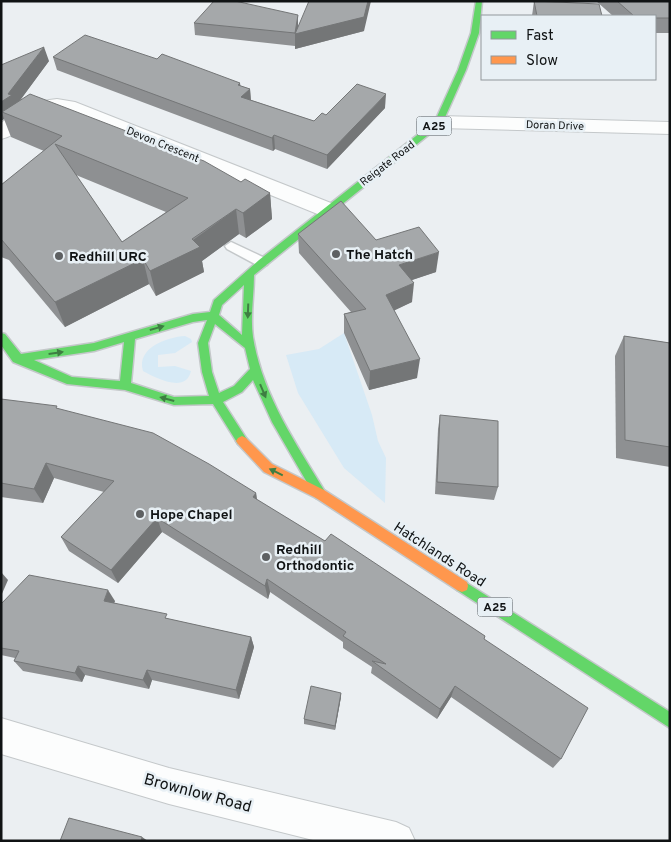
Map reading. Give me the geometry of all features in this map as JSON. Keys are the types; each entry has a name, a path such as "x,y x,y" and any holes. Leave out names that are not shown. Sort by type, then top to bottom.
{"main road":[{"name":"Reigate Road","path":"328,210 439,122 462,70 475,33 479,1"},
{"name":"Hatchlands Road","path":"328,210 262,262 218,303 212,314 203,342 207,372 216,400 240,439 268,468 320,494 670,721"},
{"name":"Hatchlands Road","path":"249,276 248,345 260,385 273,413 320,494"},
{"path":"14,359 94,347 212,314 248,345"},
{"path":"125,386 130,336"},
{"path":"1,337 14,359 70,381 125,386 174,401 216,400 238,389 256,370"}],"street":[{"name":"Devon Crescent","path":"1,132 32,110 53,104 68,106 328,210"},
{"name":"Doran Drive","path":"439,122 670,128"},
{"name":"Brownlow Road","path":"1,736 169,786 396,841"}],"lane":[{"path":"231,246 262,262"}],"shaded area":[{"path":"344,333 372,415 378,441 386,458 385,503 344,468 298,393 286,355 319,349"},
{"path":"185,336 191,339 192,342 175,353 158,355 158,367 175,366 191,371 188,378 183,382 170,382 143,371 142,363 148,350 162,341"}],"building":[{"path":"214,1 235,1 298,15 295,33 194,23"},
{"path":"309,1 368,1 364,17 295,34"},
{"path":"534,1 599,4 602,15 537,15"},
{"path":"617,1 670,1 670,18 656,18 656,15 633,15"},
{"path":"85,35 157,59 162,54 240,83 238,85 250,89 241,97 314,121 322,113 326,115 357,84 386,94 327,155 274,135 272,138 53,57"},
{"path":"44,47 8,94 12,95 1,102 1,65"},
{"path":"30,94 204,161 241,182 245,179 270,193 243,213 236,209 192,239 200,247 150,271 143,259 55,302 1,239 1,185 62,136 2,112","holes":["55,144 188,198 122,242"]},
{"path":"341,201 376,240 419,227 439,252 399,265 414,283 386,295 420,359 370,371 344,314 366,309 298,234"},
{"path":"624,336 670,343 670,447 625,440"},
{"path":"1,399 57,406 56,408 153,433 256,493 253,497 325,541 331,534 485,636 484,639 588,708 561,759 455,686 440,709 372,661 386,664 343,636 346,632 267,579 265,586 157,518 111,570 61,537 114,481 46,463 34,489 1,483"},
{"path":"440,415 498,421 498,487 437,482"},
{"path":"29,575 108,590 104,601 167,614 165,618 251,637 236,690 147,670 143,680 78,666 75,673 14,661 19,651 1,648 1,604"},
{"path":"311,686 341,693 335,726 304,719"},
{"path":"69,818 142,837 141,841 60,841"}],"traffic: fast":[{"path":"242,441 216,400 207,372 203,343 218,303 262,262 439,122 462,70 475,33 479,1"},
{"path":"249,276 247,330 252,359 276,419 320,494"},
{"path":"17,359 94,347 193,318 212,315 248,345"},
{"path":"125,386 130,336"},
{"path":"1,337 18,358 71,381 125,386 174,401 216,400 238,389 256,370"},
{"path":"462,586 670,721"}],"traffic: slow":[{"path":"242,441 268,468 320,494 462,586"}],"place":[{"name":"The Hatch","path":"336,254"},
{"name":"Redhill URC","path":"59,256"},
{"name":"Hope Chapel","path":"140,514"},
{"name":"Redhill Orthodontic","path":"266,557"}]}
